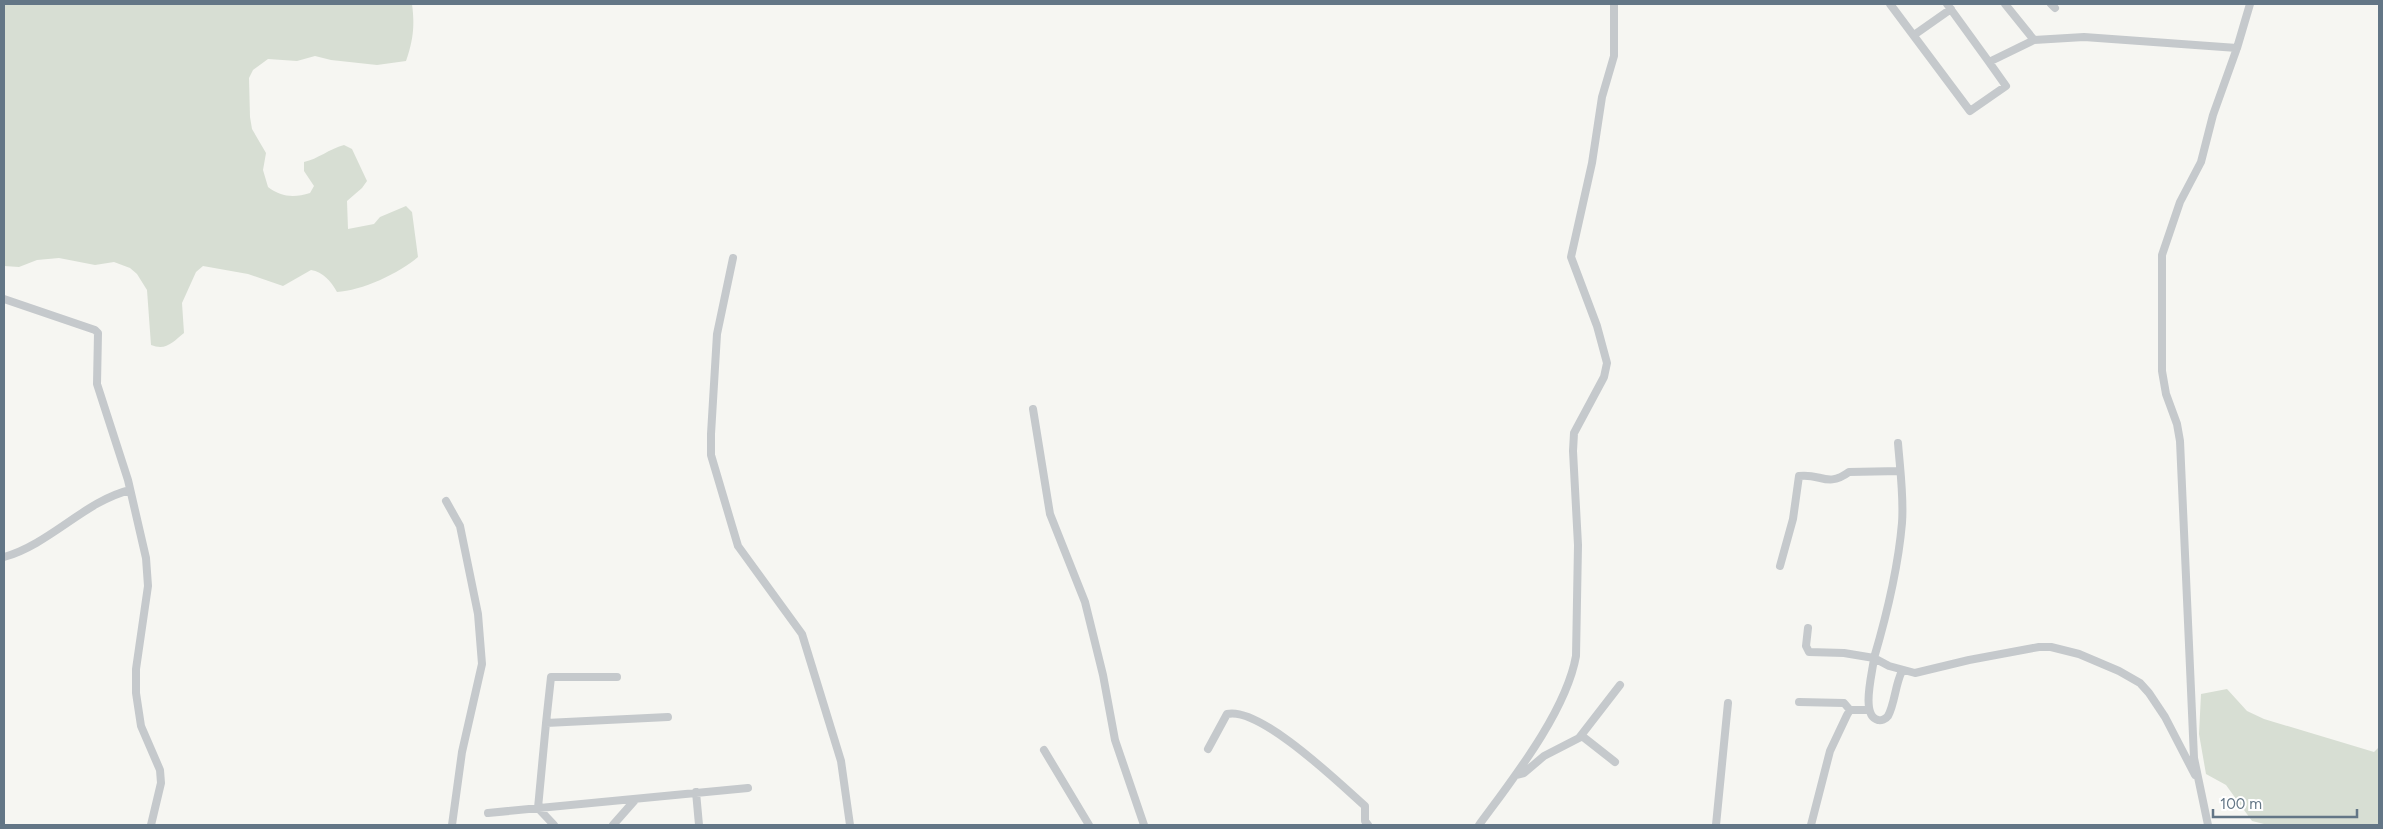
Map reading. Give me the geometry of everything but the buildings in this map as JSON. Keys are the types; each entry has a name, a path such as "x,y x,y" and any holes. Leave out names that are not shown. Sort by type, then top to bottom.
{"street":[{"path":"1479,825 1516,775 1551,717 1573,669 1576,656 1578,545 1573,451 1574,433 1604,377 1607,363 1597,326 1571,257 1592,163 1602,97 1614,56 1614,4"},
{"path":"1890,4 1970,111 2006,86 1949,6 1914,35"},
{"path":"2005,4 2034,40"},
{"path":"2208,825 2197,779 2180,441 2177,424 2166,394 2162,371 2161,265 2164,246 2180,202 2201,162 2213,115 2237,48 2250,4"},
{"path":"1989,62 2034,40 2084,37 2237,48"},
{"path":"733,258 717,334 710,434 713,464 740,550 802,634 842,761 850,825"},
{"path":"4,299 97,331 97,384 130,490 146,558 148,586 136,669 136,693 141,726 160,770 160,783 151,825"},
{"path":"1034,409 1050,514 1056,534 1085,602 1102,667 1112,730 1144,825"},
{"path":"1898,443 1902,521 1898,554 1886,614 1874,658 1868,710 1869,714 1877,720 1883,720 1888,716 1897,682 1902,671"},
{"path":"1780,566 1793,519 1799,476 1834,480 1843,478 1849,472 1900,471"},
{"path":"4,557 39,542 108,498 130,490"},
{"path":"446,501 460,526 478,614 482,664 462,752 452,825"},
{"path":"1808,628 1806,646 1810,652 1844,653 1874,658 1902,671 1921,672 1969,660 2039,647 2052,647 2079,654 2132,678 2149,693 2197,779"},
{"path":"554,825 538,808 550,677 617,677"},
{"path":"1516,775 1524,773 1544,756 1582,736 1620,685"},
{"path":"1799,702 1844,703 1850,710 1868,710"},
{"path":"1716,825 1728,703"},
{"path":"1811,825 1830,751 1850,710"},
{"path":"1208,748 1227,714 1246,715 1280,735 1365,806 1365,821 1368,825"},
{"path":"546,723 668,717"},
{"path":"1582,736 1615,762"},
{"path":"1044,750 1089,825"},
{"path":"488,813 748,788"},
{"path":"696,792 699,825"},
{"path":"613,825 635,800"}],"shaded area":[{"path":"4,4 412,4 413,33 406,61 377,65 331,60 315,56 297,61 268,59 253,70 249,78 252,129 266,153 263,170 268,187 288,196 310,193 314,186 304,171 304,162 344,145 352,149 367,181 347,201 348,229 374,224 380,217 406,206 412,212 418,257 380,280 347,291 337,292 326,278 311,270 283,286 248,274 203,266 196,272 182,303 184,333 169,345 161,347 151,345 147,290 137,274 130,268 114,262 95,265 59,258 37,260 19,267 4,266"},
{"path":"2227,689 2247,711 2264,719 2374,752 2379,747 2379,825 2268,825 2252,821 2226,785 2206,774 2199,734 2201,694"}]}
